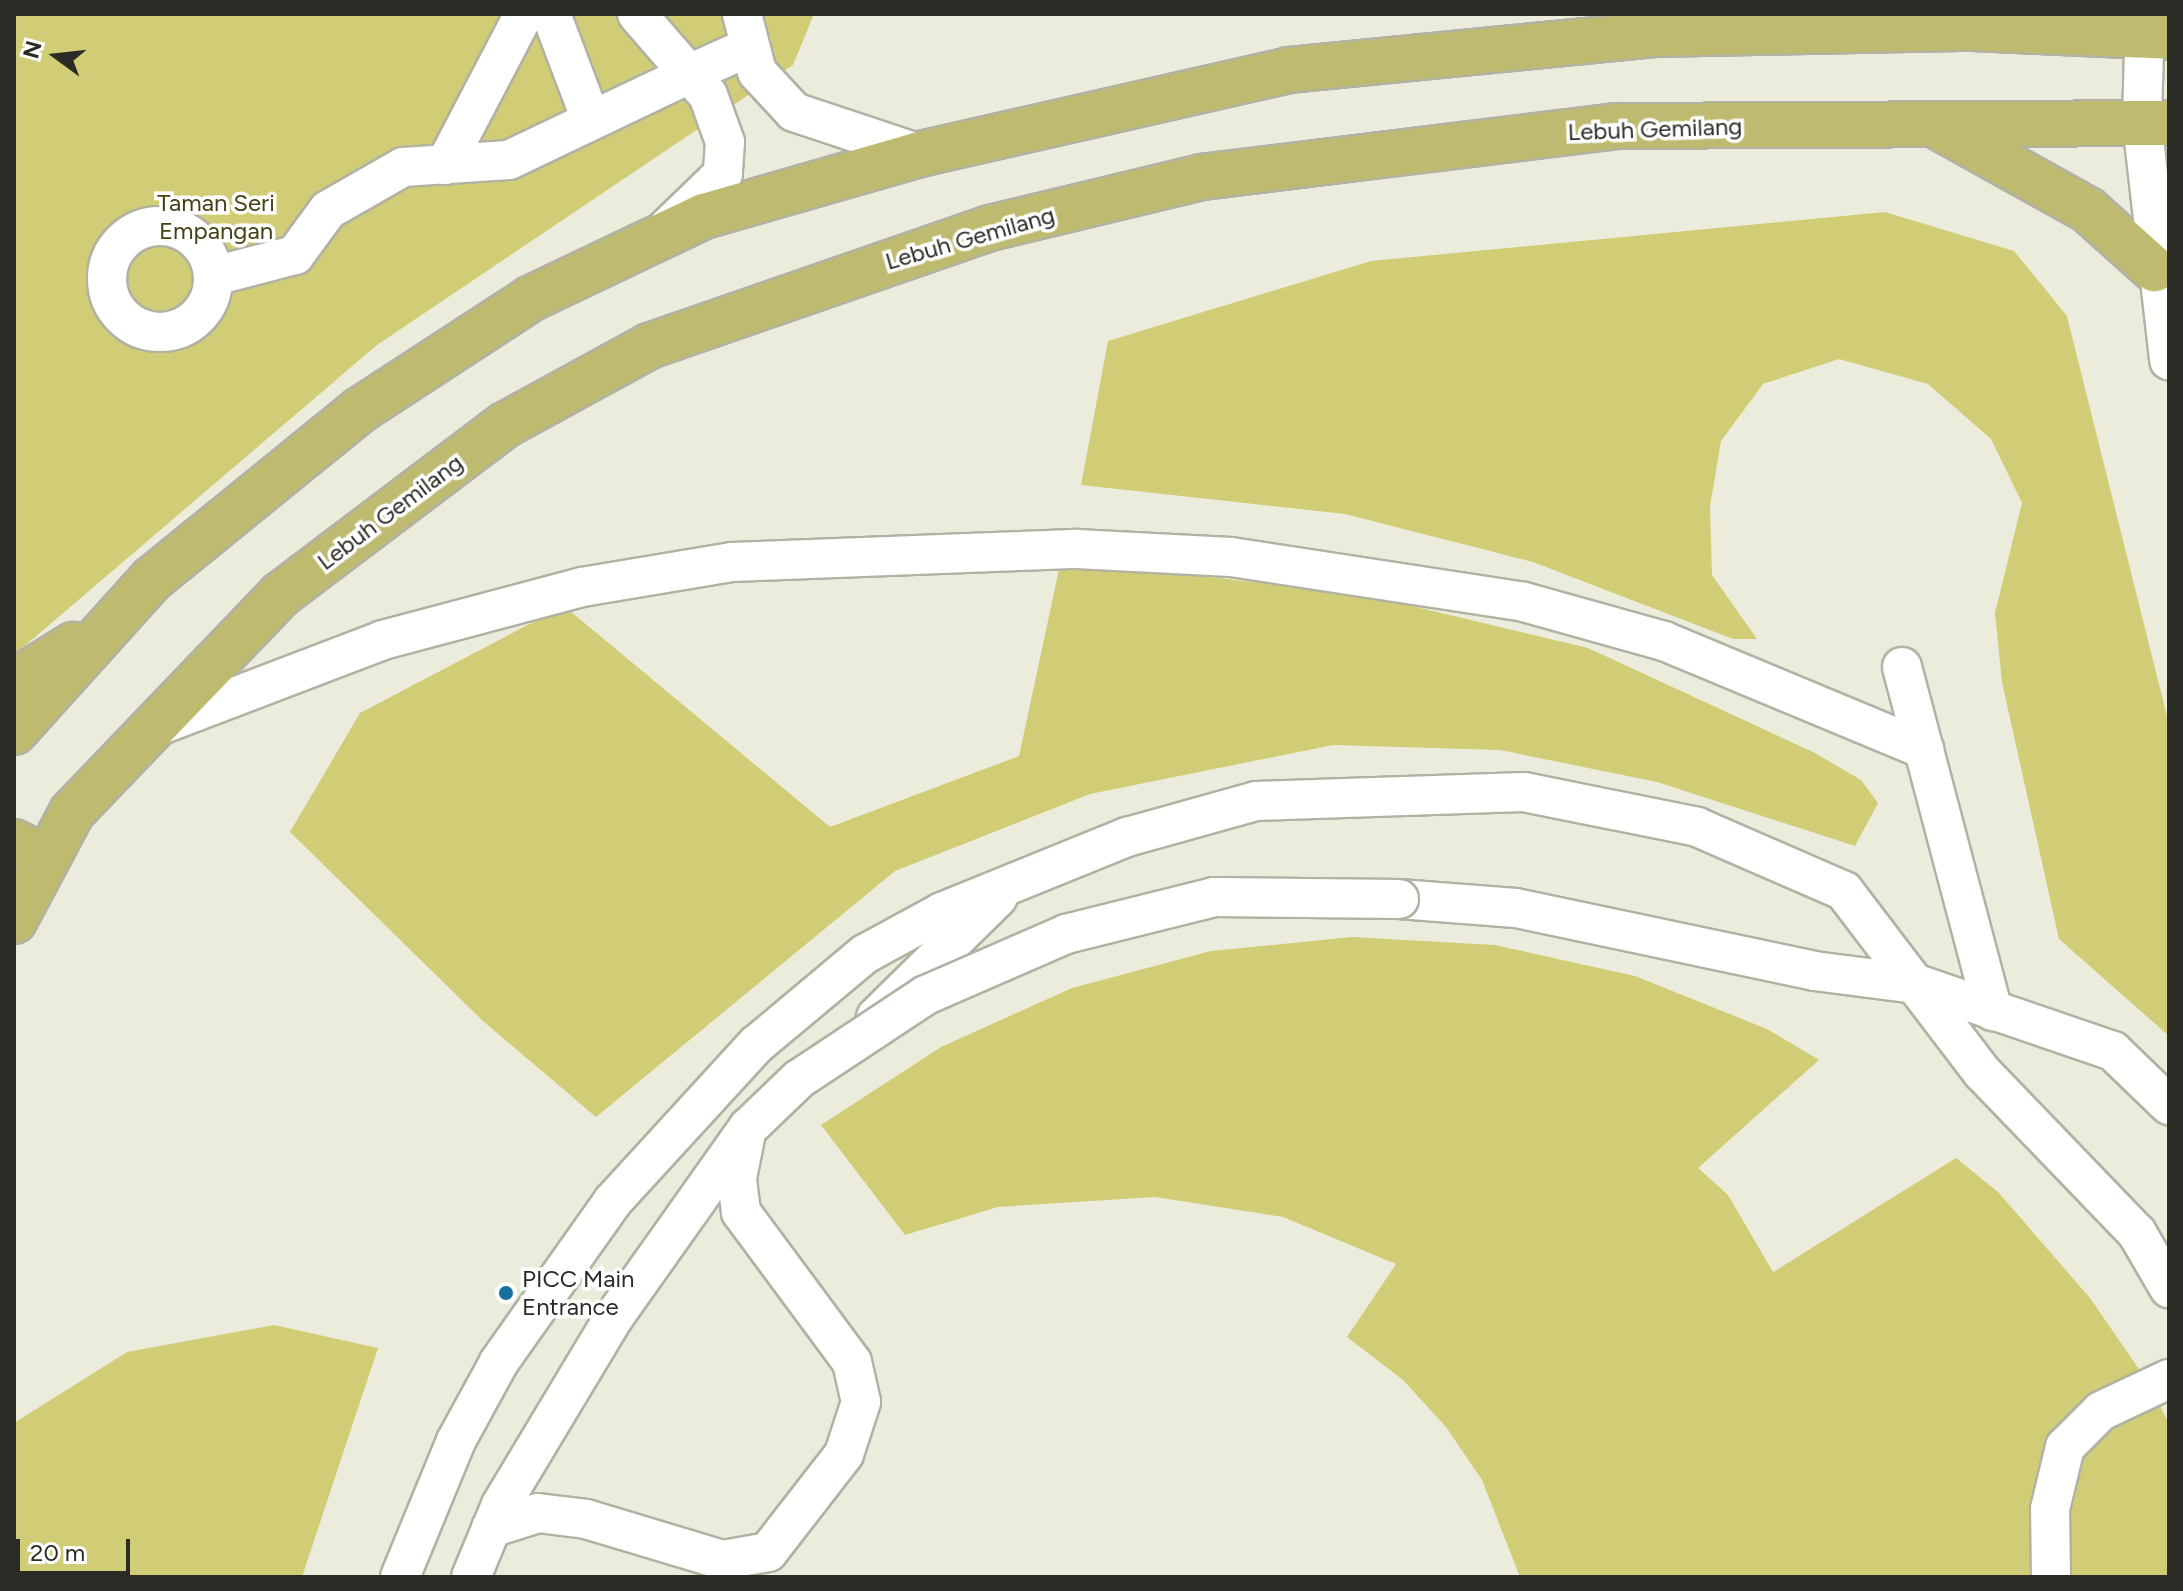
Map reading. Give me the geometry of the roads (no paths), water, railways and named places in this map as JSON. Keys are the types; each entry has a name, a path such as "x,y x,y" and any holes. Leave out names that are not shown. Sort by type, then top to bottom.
{"main road":[{"path":"1928,29 1973,14"},
{"path":"14,732 152,579 360,410 530,299 704,216 920,154 1289,70 1653,34 2153,29"},
{"name":"Lebuh Gemilang","path":"14,921 30,850 72,812 144,732 280,595 505,425 649,346 808,287 990,228 1202,177 1615,126 2155,123"},
{"path":"1933,124 2088,210 2154,269"},
{"path":"14,682 117,618"}],"street":[{"path":"445,165 524,14"},
{"path":"551,14 591,120"},
{"path":"637,14 708,95 725,142 723,174 657,239"},
{"path":"2153,29 2154,269 2169,360"},
{"path":"214,276 295,255 328,210 365,183 403,167 509,160 689,74 746,30 757,72 794,112 920,154"},
{"path":"144,732 383,640 582,587 732,562 1077,549 1231,557 1524,602 1664,641 1924,749"},
{"path":"1902,667 1993,1011"},
{"path":"400,1577 456,1441 499,1362 572,1254 664,1139 756,1045 865,954 1016,880 1127,837 1256,801 1524,792 1697,827 1844,891 1982,1072 2137,1233 2169,1288"},
{"path":"457,1577 589,1342 692,1189 1016,880"},
{"path":"471,1577 491,1528 614,1317 748,1128 799,1079 926,995 1066,934 1214,897 1399,899 1516,908 1814,971 1917,984 2113,1051 2169,1105"},
{"path":"491,1528 538,1513 586,1519 723,1560 768,1552 844,1454 861,1402 852,1362 741,1212 737,1178 748,1128"},
{"path":"2051,1577 2050,1509 2065,1447 2101,1411 2169,1379"}],"place":[{"name":"PICC Main Entrance","path":"506,1293"}],"park label":[{"name":"Taman Seri Empangan","path":"216,217"}]}
